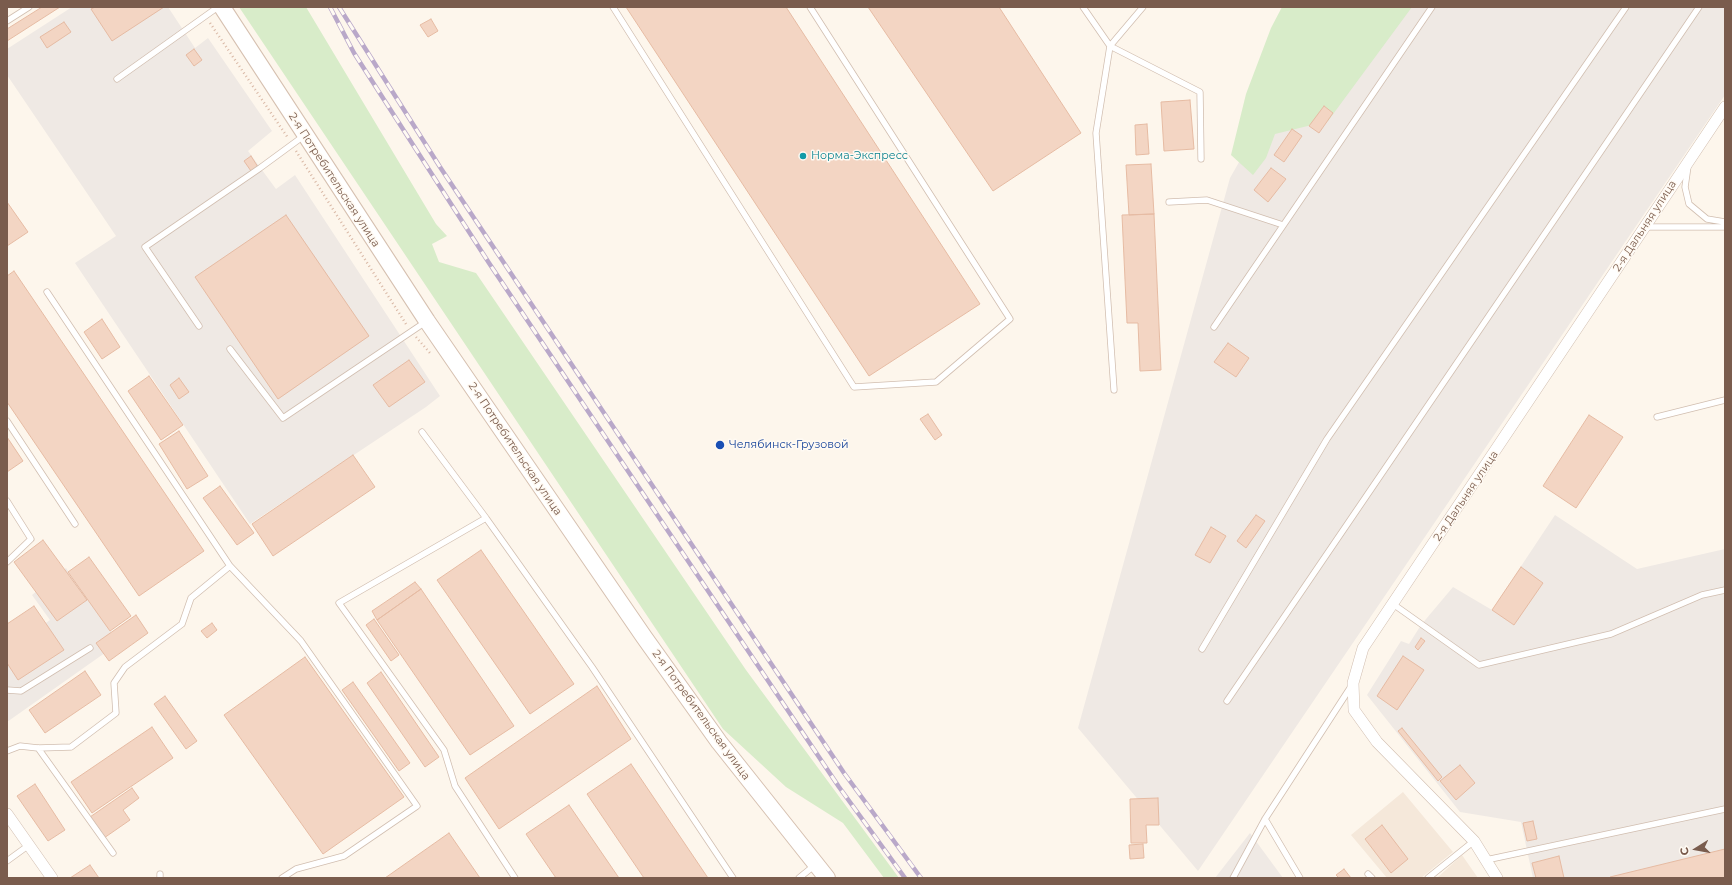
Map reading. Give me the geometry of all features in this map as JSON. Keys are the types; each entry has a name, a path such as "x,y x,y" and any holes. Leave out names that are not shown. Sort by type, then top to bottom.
{"street":[{"name":"2-я Потребительская улица","path":"222,7 427,321 648,643 718,742 827,878"},
{"name":"2-я Дальняя улица","path":"1496,878 1474,841 1377,742 1354,710 1353,683 1363,648 1725,106"},
{"path":"7,814 52,878"}],"lane":[{"path":"7,21 29,7"},
{"path":"117,78 218,7"},
{"path":"613,7 854,387 936,382 1010,319 810,7"},
{"path":"1083,7 1110,46 1200,92 1201,160"},
{"path":"1114,390 1096,133 1110,46 1143,7"},
{"path":"1214,327 1432,7"},
{"path":"1202,648 1327,439 1626,7"},
{"path":"1227,701 1699,7"},
{"path":"199,326 145,247 260,168 305,135"},
{"path":"1690,160 1685,187 1690,204 1707,219 1725,222"},
{"path":"1169,202 1207,200 1283,225"},
{"path":"1645,227 1725,227"},
{"path":"47,292 230,566 301,641 417,806 344,856 296,869 282,878"},
{"path":"230,348 283,418 427,321"},
{"path":"1658,417 1725,400"},
{"path":"7,421 76,524"},
{"path":"422,432 486,518 592,667 733,878"},
{"path":"7,501 31,539 7,562"},
{"path":"486,518 339,603 444,750 455,786 515,878"},
{"path":"7,751 20,746 38,748 71,747 116,713 114,683 125,668 182,624 191,598 230,566"},
{"path":"1393,604 1479,665 1611,634 1702,595 1725,590"},
{"path":"7,690 21,691 90,648"},
{"path":"1233,878 1265,819 1353,683"},
{"path":"38,748 113,853"},
{"path":"1486,860 1725,809"},
{"path":"1265,819 1300,878"},
{"path":"1428,878 1474,841"},
{"path":"7,861 29,845"},
{"path":"799,878 815,864"}],"shaded area":[{"path":"72,7 168,7 195,48 208,38 272,131 248,151 276,189 295,175 440,396 426,407 250,524 75,263 116,236 7,75 7,49"},
{"path":"1327,7 1725,7 1725,95 1198,871 1078,728 1230,178"},
{"path":"1555,515 1637,569 1725,549 1725,878 1533,878 1521,822 1460,812 1367,695 1401,641 1409,644 1421,625 1453,587 1492,610"},
{"path":"66,568 119,643 7,722 7,651 50,620 32,595"},
{"path":"1403,792 1453,852 1421,878 1387,878 1351,835"},
{"path":"1250,833 1283,878 1215,878"},
{"path":"1462,855 1478,878 1437,878"}],"green space":[{"path":"239,7 306,7 436,224 447,236 432,244 439,262 476,273 746,670 899,878 884,878 843,823 786,787 723,729"},
{"path":"1282,7 1412,7 1328,121 1275,134 1266,158 1253,175 1231,155 1246,94 1271,28"}],"building":[{"path":"42,7 60,7 7,41 7,29"},
{"path":"95,7 164,7 112,41 91,9"},
{"name":"Норма-Экспресс","path":"626,7 786,7 980,304 869,376"},
{"path":"868,7 999,7 1081,133 993,191"},
{"path":"431,19 438,31 428,37 420,25"},
{"path":"64,22 71,32 47,48 40,37"},
{"path":"194,49 202,60 194,66 186,55"},
{"path":"1190,100 1194,149 1164,151 1161,102"},
{"path":"1324,106 1333,113 1319,133 1309,126"},
{"path":"1147,124 1149,154 1136,155 1135,125"},
{"path":"1292,129 1302,136 1284,162 1274,155"},
{"path":"251,156 258,167 251,171 244,161"},
{"path":"1151,164 1154,214 1129,215 1126,165"},
{"path":"1271,168 1286,179 1268,202 1254,190"},
{"path":"7,202 28,232 7,246"},
{"path":"1154,214 1161,370 1140,371 1138,323 1127,323 1122,215"},
{"path":"286,215 369,336 278,399 195,277"},
{"path":"14,271 204,551 139,596 7,402 7,276"},
{"path":"102,319 120,347 102,359 84,332"},
{"path":"1228,343 1249,358 1236,377 1214,362"},
{"path":"409,360 425,382 389,407 373,385"},
{"path":"149,376 183,425 161,440 128,391"},
{"path":"179,378 189,392 179,399 170,385"},
{"path":"928,414 942,435 935,440 920,419"},
{"path":"1589,415 1623,437 1576,508 1543,486"},
{"path":"179,431 208,476 187,489 159,444"},
{"path":"7,437 23,461 7,472"},
{"path":"353,455 375,487 273,556 252,524"},
{"path":"220,486 254,533 237,545 203,498"},
{"path":"1256,515 1265,521 1246,548 1237,541"},
{"path":"1211,527 1226,536 1210,563 1195,555"},
{"path":"43,540 87,600 57,621 14,562"},
{"path":"481,550 574,684 530,714 437,580"},
{"path":"89,557 131,616 110,631 68,572"},
{"path":"1521,567 1543,583 1514,625 1492,610"},
{"path":"415,582 421,589 377,620 372,611"},
{"path":"421,589 514,726 470,755 377,620"},
{"path":"34,606 64,650 18,680 7,663 7,624"},
{"path":"136,615 148,633 109,661 96,643"},
{"path":"374,619 399,655 391,661 366,625"},
{"path":"212,623 217,630 207,638 201,631"},
{"path":"1421,638 1425,641 1418,650 1415,647"},
{"path":"1403,656 1424,670 1397,710 1377,696"},
{"path":"305,657 404,797 323,854 224,715"},
{"path":"85,671 101,695 45,733 29,710"},
{"path":"381,672 439,757 425,767 367,683"},
{"path":"353,682 410,763 399,771 342,690"},
{"path":"597,686 631,739 499,829 465,778"},
{"path":"165,696 197,741 186,749 154,704"},
{"path":"152,727 173,758 92,813 71,782"},
{"path":"1402,728 1442,777 1438,781 1398,731"},
{"path":"631,764 708,878 644,878 587,794"},
{"path":"1460,765 1475,783 1456,800 1440,781"},
{"path":"35,784 65,830 48,841 17,796"},
{"path":"132,788 139,798 123,810 130,820 104,838 90,817"},
{"path":"1158,798 1159,825 1146,825 1147,843 1131,843 1130,799"},
{"path":"569,805 619,878 556,878 526,834"},
{"path":"1533,821 1537,839 1527,841 1523,823"},
{"path":"1382,825 1408,859 1391,873 1365,839"},
{"path":"449,833 480,878 385,878"},
{"path":"1143,844 1144,858 1130,859 1129,845"},
{"path":"1725,849 1725,878 1610,878 1610,877"},
{"path":"1559,856 1564,878 1536,878 1532,863"},
{"path":"90,865 99,878 70,878"},
{"path":"1344,869 1351,878 1339,878 1336,875"}],"railway":[{"path":"330,7 354,53 489,263 839,787 905,878"},
{"path":"339,7 440,167 844,773 921,878"}],"place":[{"name":"Норма-Экспресс","path":"803,156"},
{"name":"Челябинск-Грузовой","path":"720,445"}]}
